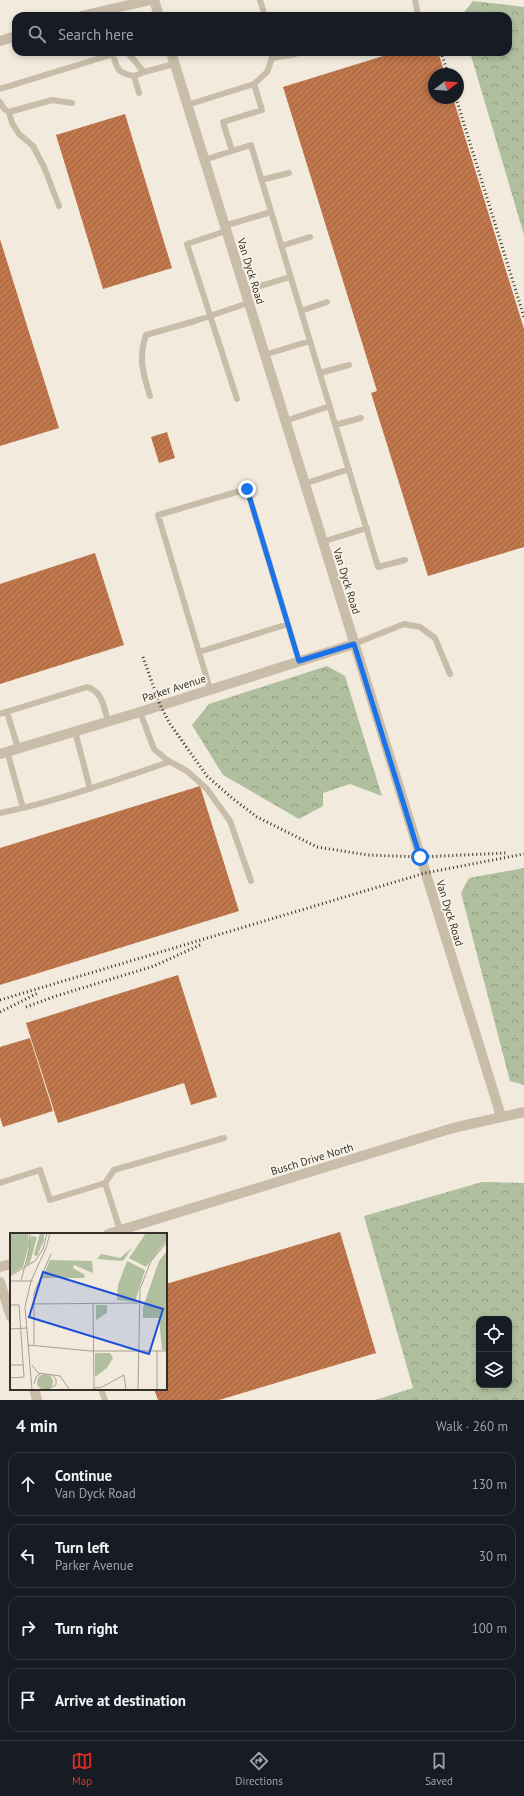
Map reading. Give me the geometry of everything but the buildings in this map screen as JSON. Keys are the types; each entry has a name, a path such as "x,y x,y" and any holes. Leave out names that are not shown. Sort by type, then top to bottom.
{"street":[{"path":"98,12 151,0"},
{"path":"154,0 158,12"},
{"path":"0,41 12,37"},
{"name":"Van Dyck Road","path":"171,56 501,1116"},
{"name":"Parker Avenue","path":"4,752 140,712 354,644"},
{"name":"Busch Drive North","path":"111,1233 453,1128 524,1112"},
{"path":"0,1267 10,1264"},
{"path":"0,1282 10,1314"},
{"path":"34,1390 37,1400"}],"lane":[{"path":"260,0 264,12"},
{"path":"415,0 417,12"},
{"path":"0,89 107,56"},
{"path":"114,56 118,70 122,74 134,76 174,64"},
{"path":"131,56 144,72"},
{"path":"187,105 254,84 267,72 272,56"},
{"path":"134,76 139,93"},
{"path":"232,151 223,122 262,110 254,84"},
{"path":"8,112 52,100 72,103"},
{"path":"0,102 4,109 8,112 12,123 19,134 33,146 44,167 59,206"},
{"path":"204,160 251,145 378,567 405,560"},
{"path":"261,180 289,173"},
{"path":"237,399 187,244 225,228 271,212"},
{"path":"281,246 310,237"},
{"path":"244,291 290,277"},
{"path":"301,311 327,302"},
{"path":"150,396 141,367 142,347 146,335 248,303"},
{"path":"264,355 310,341"},
{"path":"320,373 349,365"},
{"path":"285,421 330,406"},
{"path":"335,425 360,418"},
{"path":"304,484 349,469"},
{"path":"210,689 158,515 247,489 299,661"},
{"path":"322,542 366,528"},
{"path":"199,652 288,624"},
{"path":"354,644 404,624 420,627 435,638 450,674"},
{"path":"0,714 87,687 95,689 100,695 108,721"},
{"path":"7,712 18,748"},
{"path":"140,712 154,749 169,762 187,771 207,789 230,821 251,881"},
{"path":"75,731 90,789"},
{"path":"4,752 23,808"},
{"path":"0,813 90,789 169,762"},
{"path":"0,1183 40,1170 50,1200 104,1183 114,1170 224,1138"},
{"path":"104,1183 120,1230"},
{"path":"101,1390 105,1400"}],"green space":[{"path":"473,1 524,7 524,235 471,56 512,56 512,12 464,12"},
{"path":"327,666 345,676 382,796 350,784 323,793 323,806 299,819 223,775 192,725 209,704"},
{"path":"524,868 524,1085 510,1081 461,893 469,878"},
{"path":"482,1182 524,1183 524,1400 375,1400 413,1388 364,1216"}],"railway":[{"path":"442,56 446,68"},
{"path":"458,104 524,317"},
{"path":"143,657 160,705 170,724 207,776 257,817 317,847 368,855 420,857 506,853"},
{"path":"0,1000 425,873 524,854"},
{"path":"26,1007 56,996 154,966 202,944"},
{"path":"0,1012 38,993"}],"route":[{"path":"247,489 299,661 354,644 420,857"}]}
